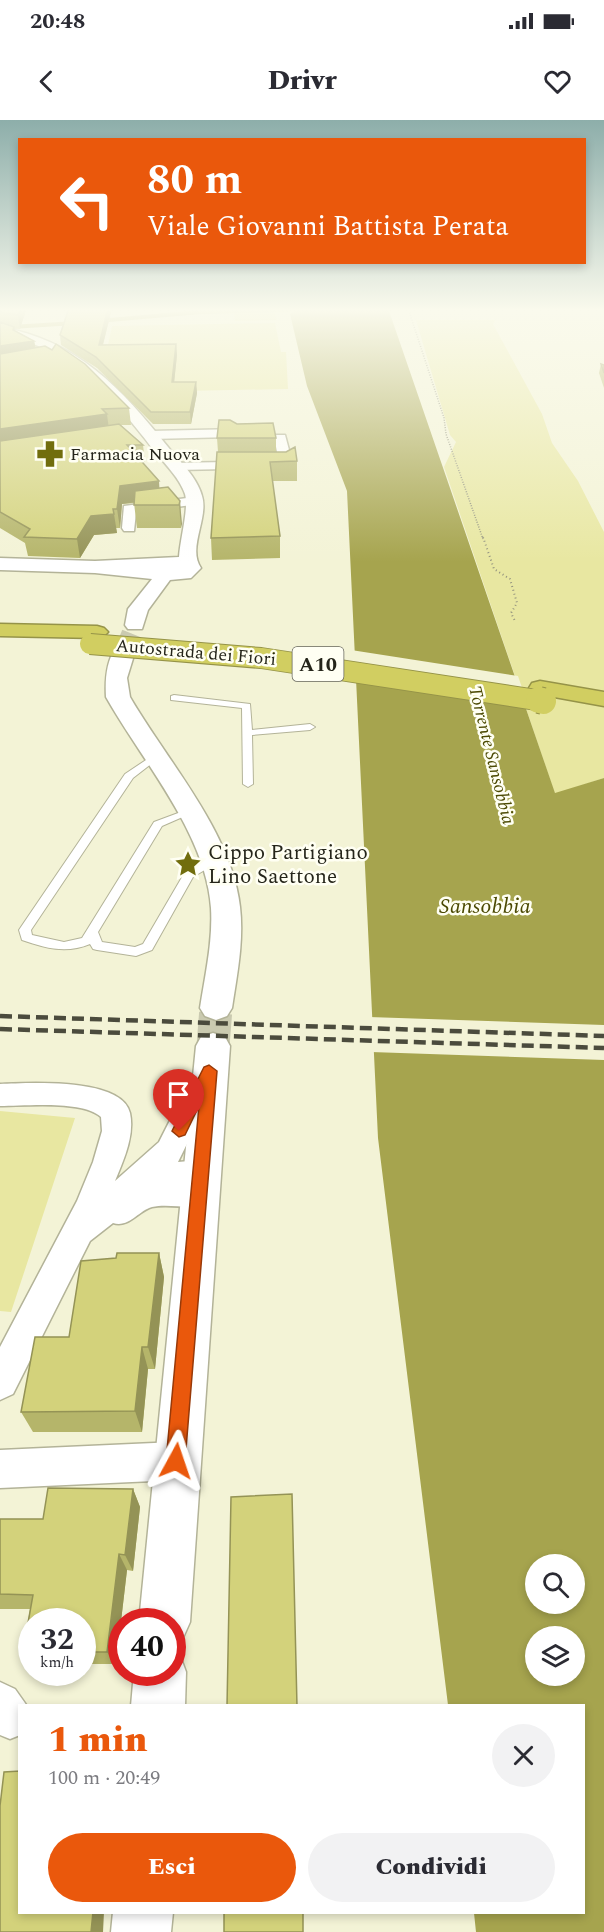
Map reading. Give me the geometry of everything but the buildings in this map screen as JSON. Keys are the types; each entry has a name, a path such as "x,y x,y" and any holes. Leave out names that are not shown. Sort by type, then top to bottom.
{"highway":[{"name":"Autostrada dei Fiori","path":"0,630 94,638 283,647 604,699"},
{"name":"Autostrada dei Fiori","path":"0,643 94,638 283,659 604,712"}],"street":[{"path":"113,393 144,433 175,466 195,501 188,540 190,546 136,622"},
{"path":"144,433 238,433 238,439 281,438 286,465 175,466"},
{"path":"129,528 129,509 195,501"},
{"path":"0,564 172,569"},
{"path":"124,652 116,678 117,697 189,812 214,859 224,895 226,931 200,1184 165,1608"},
{"path":"79,1234 170,1151 213,1041"},
{"path":"0,1095 82,1097 104,1102 116,1112 119,1131 79,1234 0,1382"},
{"path":"140,1178 200,1184"},
{"path":"79,1234 147,1194 200,1184"},
{"path":"0,1469 176,1461"},
{"path":"158,1704 159,1686"},
{"path":"141,1932 143,1914"}],"lane":[{"path":"174,698 247,706 248,784"},
{"path":"248,733 310,727"},
{"path":"155,757 129,777 25,930 26,937 48,945 75,946 86,940 158,824 189,812"},
{"path":"92,932 97,946 136,952 148,947 189,875 214,859"}],"path":[{"path":"435,393 491,562 494,569 510,579 517,603 511,613 515,621"}],"shaded area":[{"path":"437,393 530,393 542,414 552,443 578,481 604,532 604,778 555,794 444,467 456,442 450,435"},
{"path":"0,1111 75,1118 11,1312 0,1311"}],"water":[{"name":"Sansobbia","path":"309,393 417,393 555,793 604,778 604,1932 476,1932 474,1914 585,1914 585,1704 448,1704 378,1138 347,491"}],"pier":[{"path":"351,650 518,676 529,708 353,677"},
{"path":"369,1017 604,1025 604,1060 371,1052"}],"tunnel":[{"path":"124,652 135,625"},
{"path":"213,1046 216,1008"}],"railway":[{"path":"0,1016 604,1036"},
{"path":"0,1029 604,1048"}],"place":[{"name":"Farmacia Nuova","path":"50,454"},
{"name":"Cippo Partigiano Lino Saettone","path":"188,864"}],"route":[{"path":"176,1461 209,1071 179,1131"}],"water label":[{"name":"Torrente Sansobbia","path":"492,755"}]}
